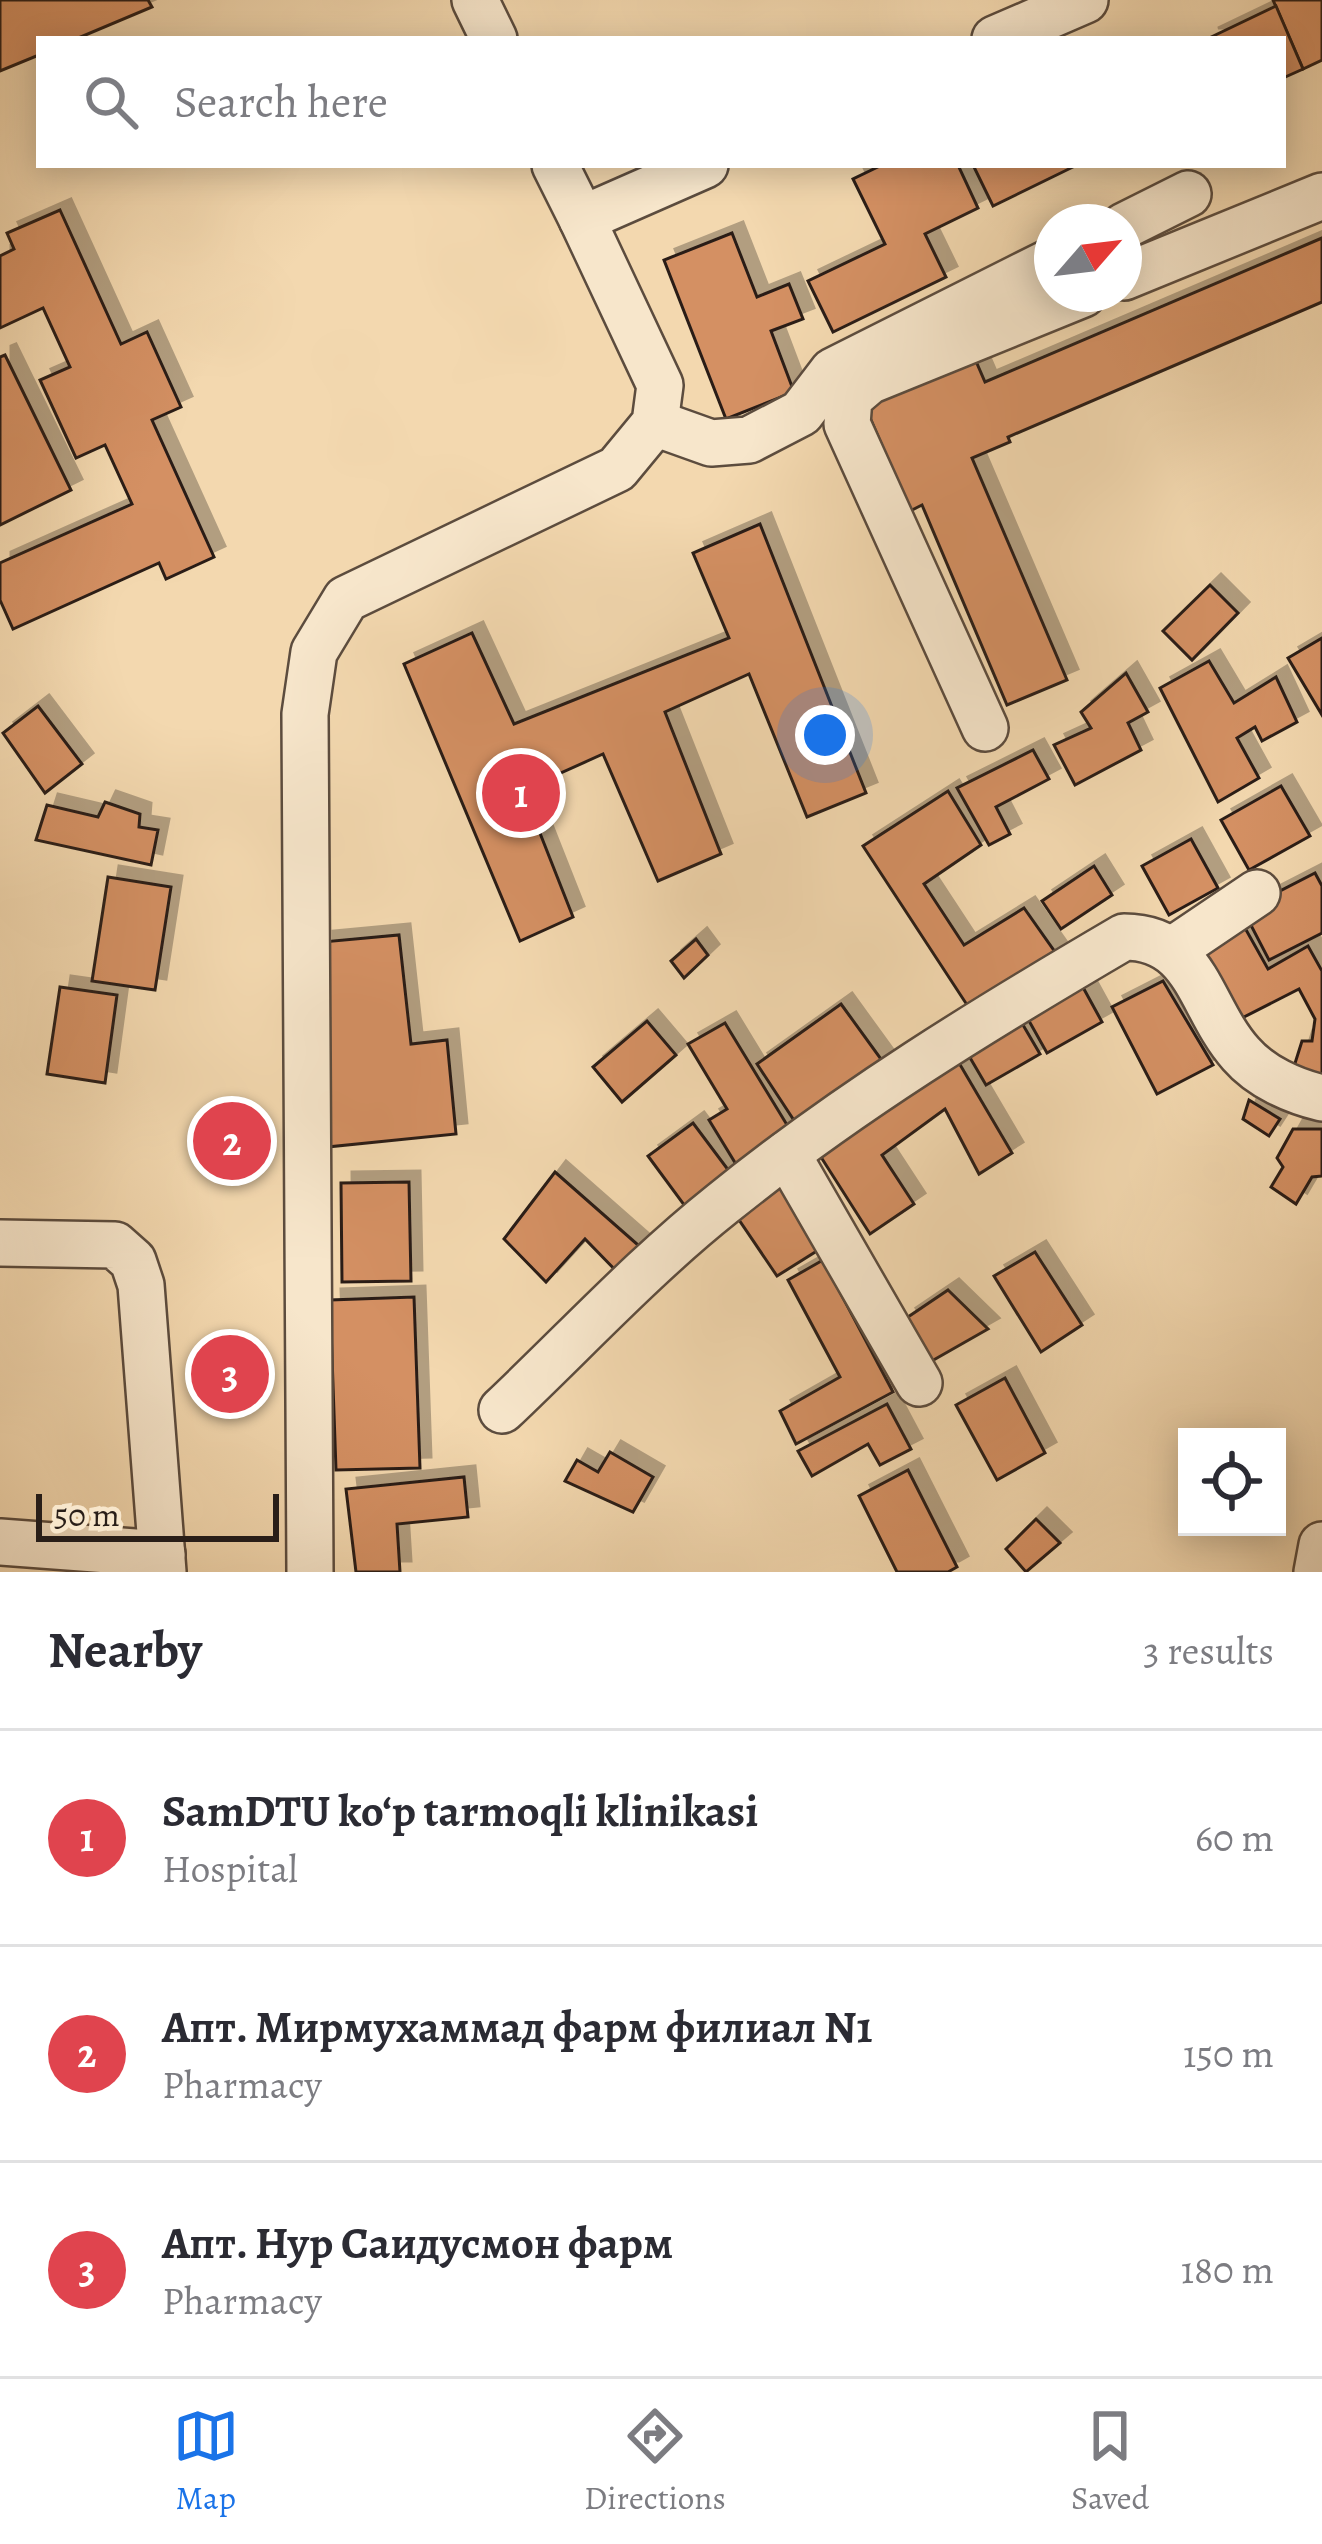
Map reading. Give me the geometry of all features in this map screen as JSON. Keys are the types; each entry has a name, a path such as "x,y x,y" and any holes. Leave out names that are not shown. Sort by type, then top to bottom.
{"street":[{"path":"475,0 493,36"},
{"path":"1002,36 1085,0"},
{"path":"310,1572 305,714 314,652 346,599 617,469 655,423 660,386 556,168"},
{"path":"581,219 698,168"},
{"path":"1142,217 1188,194"},
{"path":"1142,270 1322,196"},
{"path":"655,423 711,443 749,440 801,413 833,371 1034,271"},
{"path":"986,728 847,424 849,398 869,381 1039,312"},
{"path":"1174,949 1257,893"},
{"path":"502,1409 718,1207 787,1154 932,1048 1124,937 1154,937 1174,949 1241,1054 1266,1075 1322,1098"},
{"path":"787,1154 919,1383"},
{"path":"0,1243 115,1245 133,1261 141,1285 163,1563 0,1542"},
{"path":"1317,1572 1322,1545"}],"building":[{"path":"0,0 148,0 152,7 83,36 36,36 36,56 0,71"},
{"path":"1273,0 1322,0 1322,60 1303,69"},
{"path":"1276,6 1303,69 1286,77 1286,36 1213,36"},
{"path":"876,168 959,168 978,208 925,234 946,277 833,332 808,281 885,244 853,179"},
{"path":"974,168 1071,168 993,206"},
{"path":"60,210 121,344 147,332 181,407 152,420 214,557 166,579 159,563 13,629 0,600 0,563 132,504 105,445 76,458 40,380 70,367 43,308 0,328 0,256 14,249 7,233"},
{"path":"732,233 757,297 789,284 803,319 771,331 794,392 726,419 664,260"},
{"path":"1322,238 1322,302 1008,437 1010,442 972,458 1067,680 1007,705 922,505 910,511 862,399 972,352 985,382"},
{"path":"5,355 71,490 0,525 0,357"},
{"path":"760,524 866,793 807,817 749,674 665,712 721,854 658,881 603,754 523,790 573,917 520,941 404,664 472,633 514,724 729,638 693,553"},
{"path":"1210,585 1238,613 1192,660 1163,631"},
{"path":"1322,638 1322,715 1288,658"},
{"path":"1209,661 1234,703 1276,677 1297,722 1262,741 1255,727 1237,738 1259,778 1218,802 1160,688"},
{"path":"1126,673 1148,712 1128,723 1141,750 1075,785 1054,745 1091,728 1081,712"},
{"path":"38,706 82,764 45,793 3,733"},
{"path":"1033,750 1049,779 996,807 1010,834 989,845 957,788"},
{"path":"1281,786 1310,836 1249,870 1221,820"},
{"path":"948,791 981,845 924,884 964,945 1024,908 1055,952 971,1011 863,846"},
{"path":"105,802 140,814 139,827 158,830 151,865 36,840 47,805 98,817"},
{"path":"1191,839 1218,888 1169,915 1142,866"},
{"path":"1094,866 1112,895 1061,929 1042,901"},
{"path":"1315,873 1322,886 1322,933 1269,960 1243,910"},
{"path":"108,877 171,887 155,990 92,981"},
{"path":"1245,928 1268,969 1308,946 1322,971 1322,1087 1291,1076 1302,1041 1312,1041 1315,1019 1299,989 1238,1020 1198,958"},
{"path":"399,935 411,1044 447,1040 456,1134 327,1147 322,942"},
{"path":"696,939 708,955 684,978 671,961"},
{"path":"1079,980 1102,1022 1047,1053 1024,1012"},
{"path":"1163,981 1213,1065 1157,1094 1112,1007"},
{"path":"60,987 117,995 105,1083 47,1074"},
{"path":"841,1004 886,1066 801,1131 757,1064"},
{"path":"1016,1013 1040,1054 986,1085 962,1044"},
{"path":"647,1021 676,1055 622,1102 593,1067"},
{"path":"725,1023 795,1138 742,1174 709,1120 727,1109 688,1044"},
{"path":"952,1051 1012,1153 979,1174 945,1109 882,1155 914,1204 870,1234 812,1143"},
{"path":"1249,1100 1280,1119 1269,1136 1243,1119"},
{"path":"693,1123 735,1179 690,1213 648,1156"},
{"path":"1293,1129 1322,1129 1322,1176 1312,1177 1296,1204 1271,1187 1283,1167 1277,1158"},
{"path":"555,1172 646,1252 624,1279 585,1239 546,1282 504,1239"},
{"path":"774,1176 820,1249 777,1276 733,1211"},
{"path":"409,1182 411,1281 342,1282 341,1183"},
{"path":"1035,1252 1082,1325 1041,1352 994,1276"},
{"path":"823,1260 893,1392 796,1444 780,1411 840,1377 788,1280"},
{"path":"948,1290 988,1329 930,1362 905,1319"},
{"path":"414,1297 420,1468 336,1470 330,1300"},
{"path":"1005,1378 1045,1453 997,1480 956,1405"},
{"path":"887,1404 911,1449 880,1465 868,1444 812,1476 798,1451"},
{"path":"610,1452 653,1477 633,1512 565,1481 577,1460 598,1472"},
{"path":"908,1470 957,1567 948,1572 897,1572 859,1496"},
{"path":"464,1477 468,1517 397,1524 400,1572 356,1572 346,1489"},
{"path":"1036,1519 1060,1543 1026,1572 1006,1549"}],"place":[{"name":"SamDTU ko‘p tarmoqli klinikasi","path":"521,793"},
{"name":"Апт. Мирмухаммад фарм филиал N1","path":"232,1141"},
{"name":"Апт. Нур Саидусмон фарм","path":"230,1374"}]}
